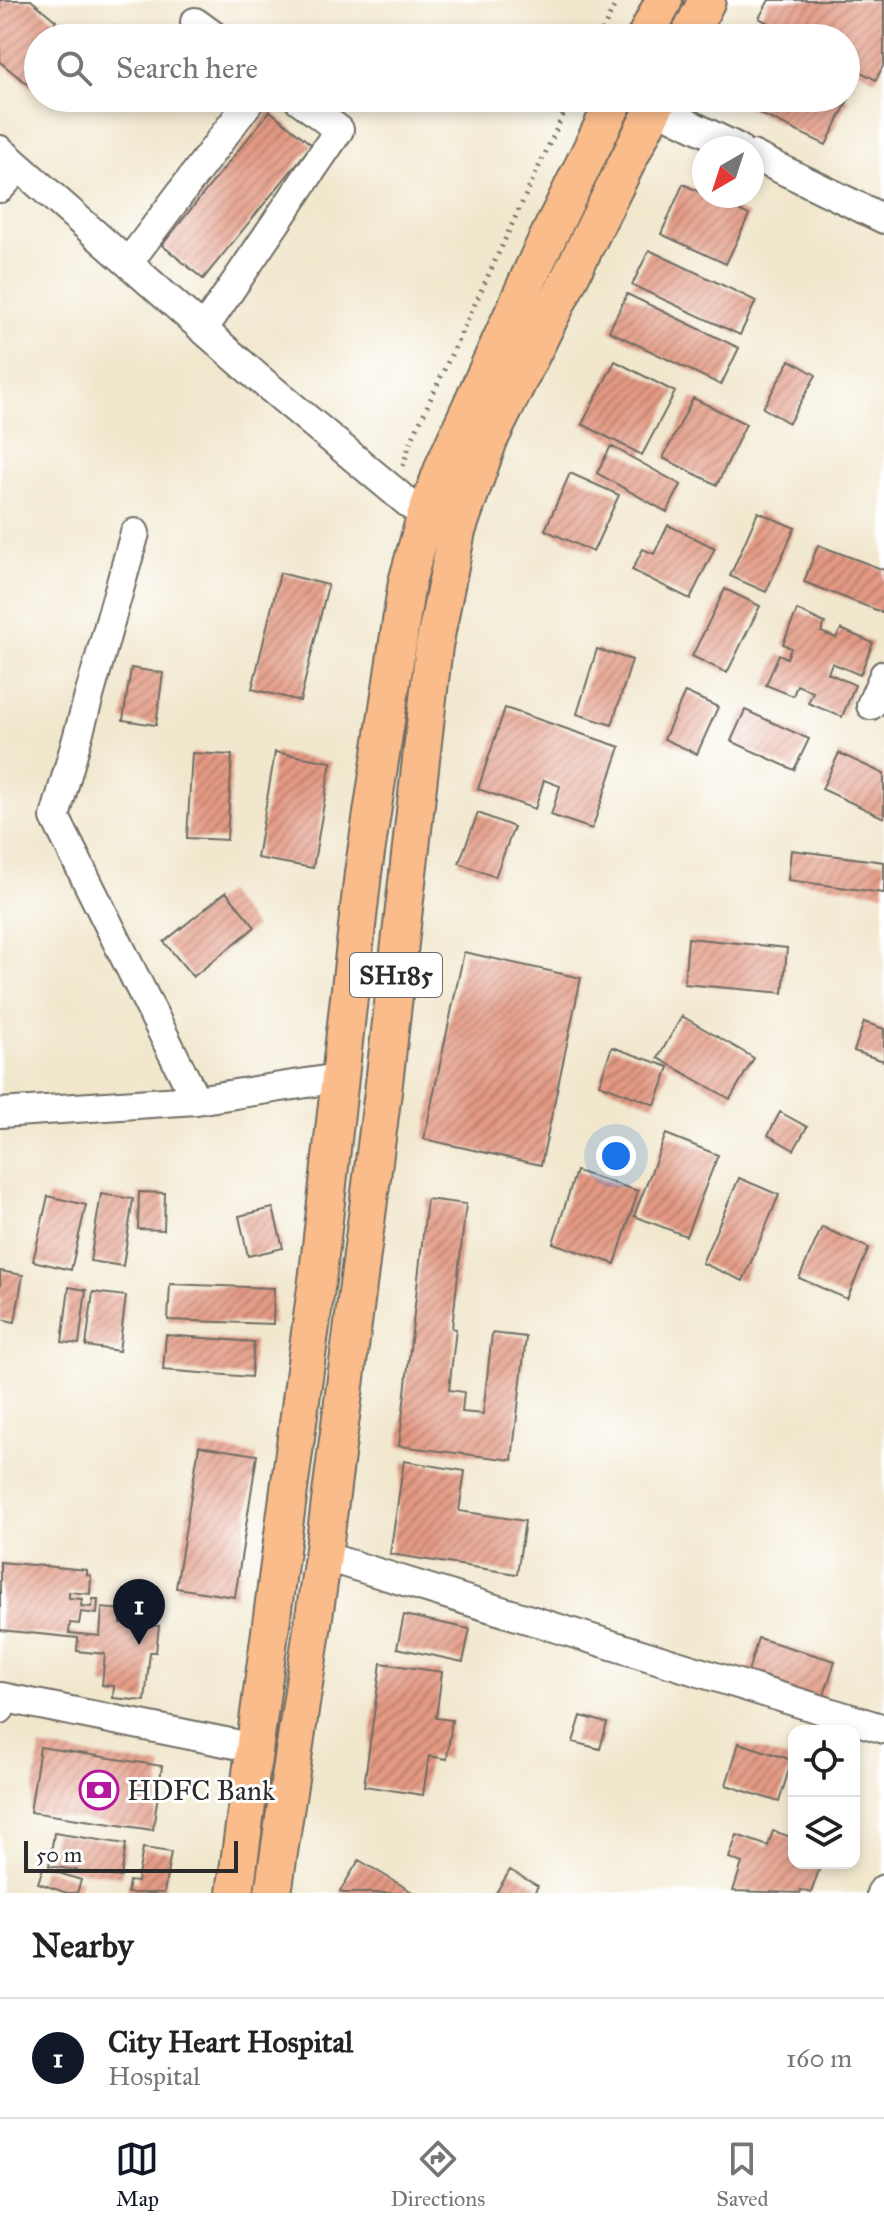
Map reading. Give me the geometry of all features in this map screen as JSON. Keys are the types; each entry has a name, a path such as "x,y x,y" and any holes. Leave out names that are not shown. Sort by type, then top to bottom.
{"main road":[{"path":"652,24 664,0"},
{"path":"695,24 707,0"},
{"name":"SH185","path":"235,1893 318,1273 363,873 407,582 425,517 445,463 538,258 609,112"},
{"name":"SH185","path":"273,1893 323,1556 378,1130 434,646 457,531 489,440 644,112"},
{"path":"334,1124 378,1130"}],"street":[{"path":"128,263 241,112"},
{"path":"203,330 339,130 315,112"},
{"path":"670,112 715,136"},
{"path":"0,188 10,158 203,330 425,517"},
{"path":"764,161 884,219"},
{"path":"135,533 55,817 196,1100"},
{"path":"871,705 884,675"},
{"path":"0,1113 196,1100 339,1078"},
{"path":"323,1556 884,1729"},
{"path":"0,1709 1,1697 255,1748"}],"path":[{"path":"606,24 617,0"}],"building":[{"path":"0,0 31,0 56,21 54,24 24,24 24,81 0,62"},
{"path":"769,0 884,0 884,64 876,80 860,71 860,24 770,24 759,18"},
{"path":"269,112 312,145 203,279 162,245"},
{"path":"756,112 842,112 826,145"},
{"path":"683,184 692,188 692,208 734,208 749,215 726,264 661,234"},
{"path":"649,250 756,301 740,335 632,285"},
{"path":"627,294 739,348 721,385 609,331"},
{"path":"790,360 816,375 789,423 763,408"},
{"path":"615,361 675,392 642,455 582,424"},
{"path":"693,398 746,424 717,485 663,458"},
{"path":"611,446 681,485 667,512 597,473"},
{"path":"570,473 619,495 593,552 545,530"},
{"path":"758,512 795,528 766,592 730,576"},
{"path":"668,525 715,548 690,599 632,570 643,549 654,554"},
{"path":"818,545 884,570 884,613 804,582"},
{"path":"280,573 328,585 300,701 252,689"},
{"path":"725,589 760,606 727,673 692,656"},
{"path":"797,610 825,623 821,632 836,638 841,629 873,643 860,675 832,663 828,673 855,685 842,717 808,703 813,692 797,685 793,696 766,685 779,654 787,658 791,648 783,644"},
{"path":"597,649 632,660 612,725 577,714"},
{"path":"131,668 163,673 156,725 123,720"},
{"path":"685,692 718,707 697,754 664,739"},
{"path":"505,708 620,747 592,829 551,815 560,786 544,780 535,809 478,789"},
{"path":"745,710 809,739 794,770 731,741"},
{"path":"275,752 331,762 313,868 257,858"},
{"path":"192,753 232,755 227,840 187,838"},
{"path":"839,753 884,774 884,818 822,789"},
{"path":"478,813 514,827 495,877 459,863"},
{"path":"791,850 884,862 884,893 788,880"},
{"path":"226,892 255,927 193,977 164,942"},
{"path":"688,938 787,948 783,993 684,984"},
{"path":"464,952 581,978 541,1165 424,1139"},
{"path":"682,1016 754,1058 730,1099 658,1058"},
{"path":"864,1022 884,1029 884,1061 854,1051"},
{"path":"612,1047 669,1067 655,1105 599,1084"},
{"path":"780,1112 807,1127 794,1150 768,1135"},
{"path":"666,1134 718,1155 686,1236 634,1216"},
{"path":"576,1171 638,1191 615,1264 553,1243"},
{"path":"739,1178 779,1195 743,1281 702,1263"},
{"path":"139,1192 165,1193 164,1230 138,1229"},
{"path":"101,1194 133,1199 123,1266 90,1261"},
{"path":"48,1196 86,1205 71,1270 33,1261"},
{"path":"427,1199 466,1204 452,1328 456,1329 449,1390 464,1392 462,1412 483,1414 492,1333 526,1337 512,1460 399,1446"},
{"path":"273,1208 283,1248 248,1256 239,1216"},
{"path":"822,1227 869,1248 847,1299 799,1278"},
{"path":"0,1271 23,1275 15,1322 0,1319"},
{"path":"170,1284 274,1288 273,1324 168,1320"},
{"path":"69,1287 86,1290 79,1344 62,1342"},
{"path":"93,1292 126,1296 119,1351 86,1346"},
{"path":"166,1335 254,1342 251,1377 163,1370"},
{"path":"199,1446 257,1455 235,1597 176,1588"},
{"path":"404,1461 465,1471 459,1511 525,1521 517,1574 390,1554"},
{"path":"0,1562 87,1570 87,1575 91,1576 90,1594 69,1592 69,1598 82,1599 81,1606 92,1607 93,1599 98,1599 97,1614 81,1612 79,1624 70,1623 69,1633 100,1636 102,1608 122,1610 121,1623 159,1626 156,1652 150,1652 145,1701 113,1698 114,1686 102,1685 105,1654 77,1651 78,1638 0,1630"},
{"path":"404,1615 470,1629 463,1662 397,1648"},
{"path":"758,1638 835,1661 821,1705 745,1682"},
{"path":"381,1663 442,1672 436,1718 452,1720 447,1759 429,1756 423,1795 364,1786"},
{"path":"581,1716 607,1723 600,1749 573,1742"},
{"path":"739,1743 788,1759 788,1773 779,1802 726,1785"},
{"path":"40,1747 162,1766 153,1830 30,1812"},
{"path":"773,1831 788,1836 788,1869 819,1869 811,1893 801,1890 800,1893 733,1891 742,1863 729,1858 737,1835 768,1846"},
{"path":"54,1833 126,1844 121,1877 49,1866"},
{"path":"143,1848 171,1852 164,1893 127,1893 129,1881 137,1882"},
{"path":"359,1860 414,1893 342,1893 340,1891"},
{"path":"43,1868 81,1880 77,1893 67,1893 38,1883"},
{"path":"510,1870 538,1886 534,1893 496,1893"}],"place":[{"name":"City Heart Hospital","path":"139,1645"},
{"name":"HDFC Bank","path":"99,1790"}]}
